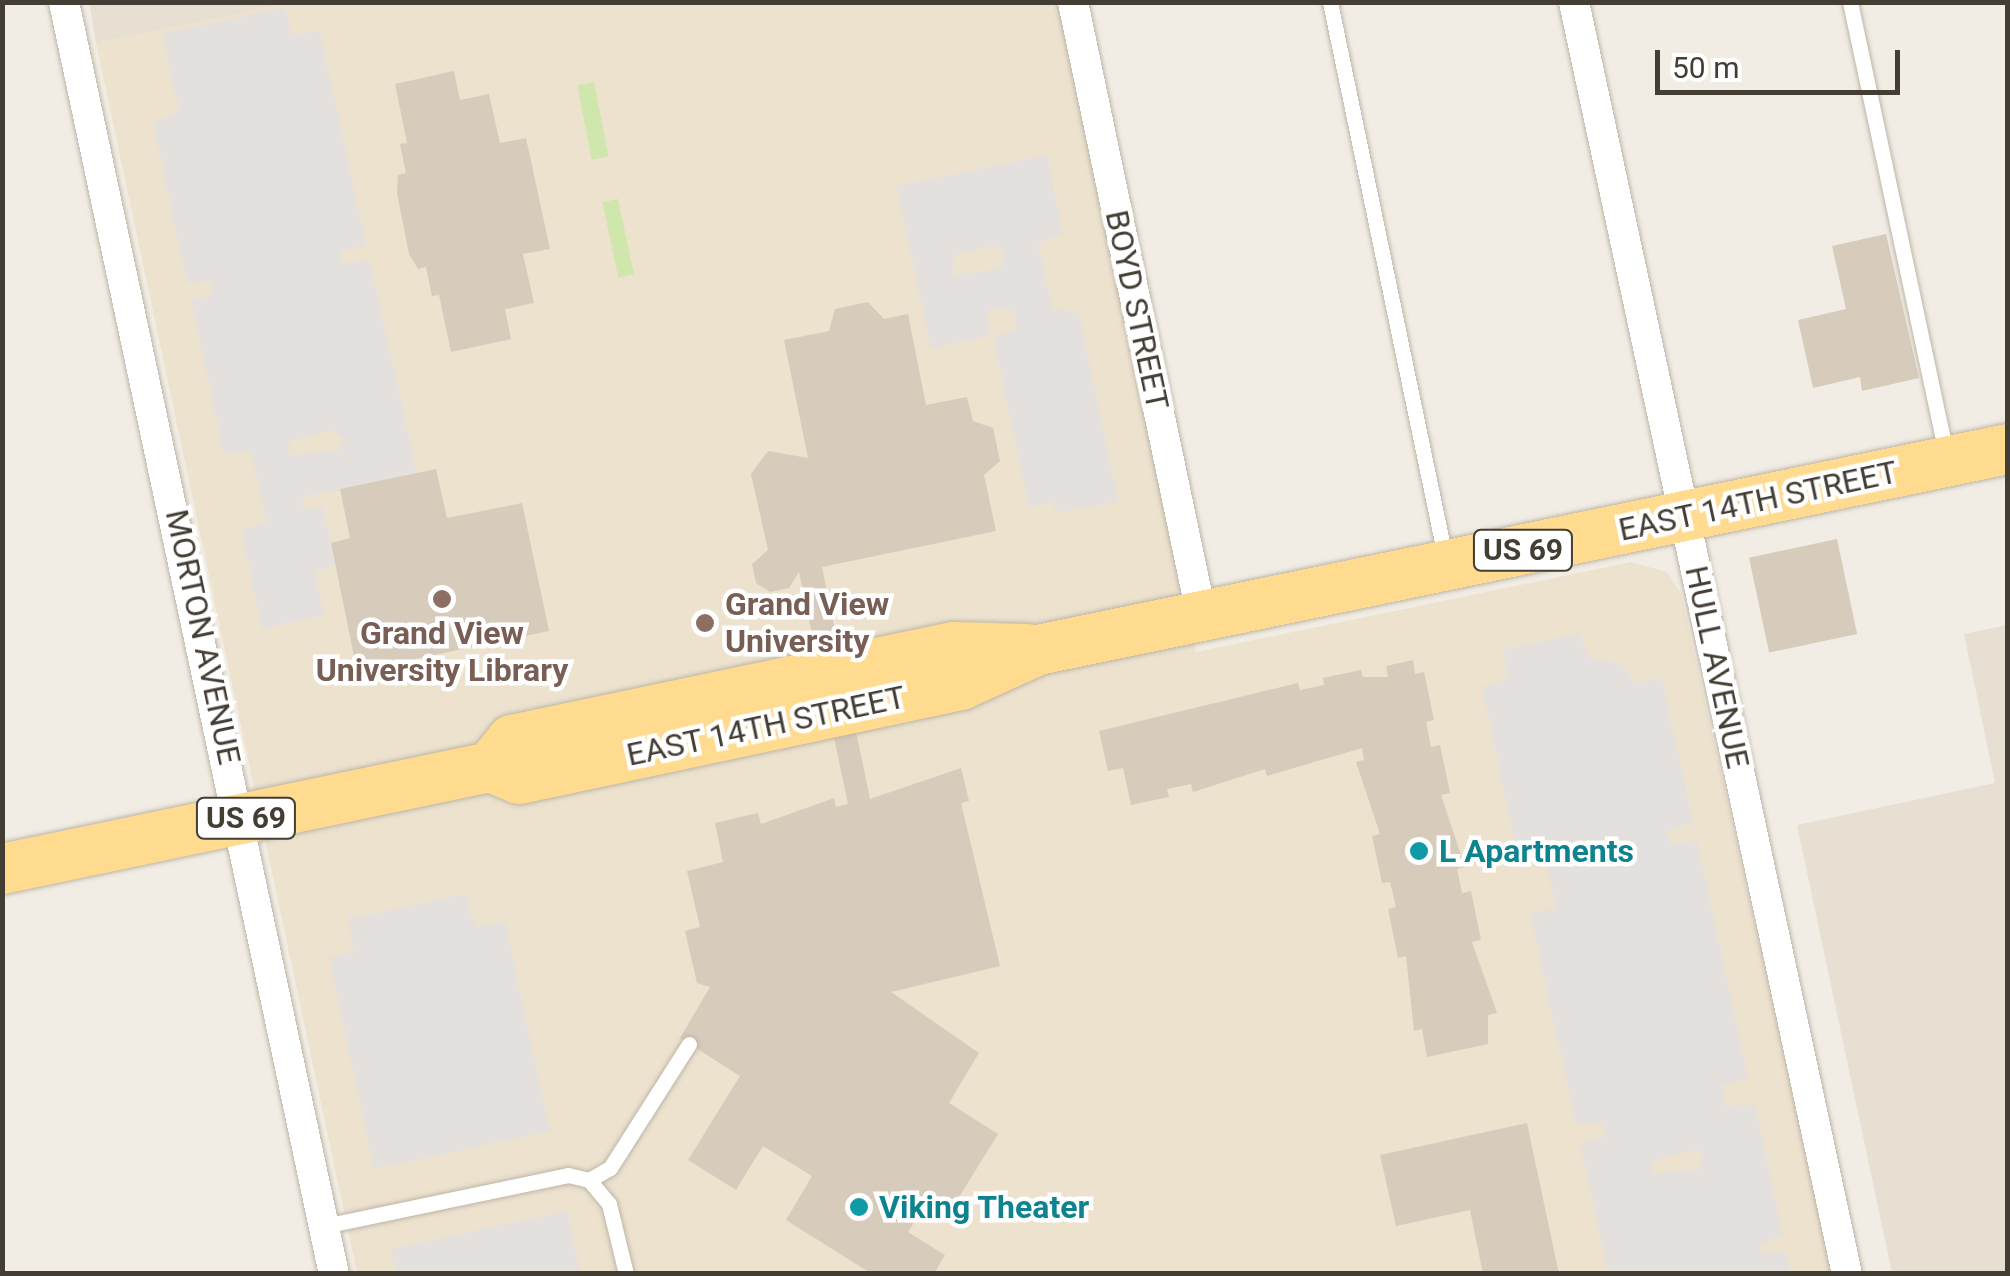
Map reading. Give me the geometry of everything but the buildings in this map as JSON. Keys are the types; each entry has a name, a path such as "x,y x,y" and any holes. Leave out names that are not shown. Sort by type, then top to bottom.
{"main road":[{"name":"EAST 14TH STREET","path":"3,866 490,767 519,779 961,685 1038,650 2008,449"}],"street":[{"name":"MORTON AVENUE","path":"64,2 242,819 334,1274"},
{"name":"BOYD STREET","path":"1073,2 1202,618"},
{"name":"HULL AVENUE","path":"1574,2 1847,1274"}],"lane":[{"path":"1330,2 1446,566"},
{"path":"1850,2 1948,462"},
{"path":"589,1180 610,1168 688,1044"},
{"path":"324,1226 568,1175 589,1180 609,1204 626,1274"}],"shaded area":[{"path":"89,2 290,3 96,43"},
{"name":"Grand View University","path":"290,2 1059,3 1196,652 1631,562 1667,572 1681,594 1833,1273 357,1273 96,43"},
{"path":"285,7 292,35 320,31 366,245 341,251 341,263 370,261 417,473 302,497 304,510 323,507 335,564 315,572 324,615 262,629 241,531 266,522 259,486 250,451 224,455 191,299 212,295 213,281 187,283 153,123 179,111 162,34","holes":["333,430 344,439 338,451 289,455 290,441"]},
{"path":"1047,155 1063,233 1038,244 1052,308 1079,313 1118,501 1059,513 1050,503 1029,507 993,336 1015,331 1015,311 988,309 989,336 931,349 896,186","holes":["994,246 1004,250 1000,269 952,275 955,255"]},
{"path":"2007,625 2007,1273 1892,1273 1797,825 1995,783 1964,634"},
{"path":"1580,633 1588,657 1619,664 1637,683 1662,678 1693,822 1666,832 1672,845 1697,840 1748,1078 1723,1085 1725,1106 1755,1105 1783,1236 1760,1243 1761,1253 1786,1252 1791,1273 1608,1273 1580,1144 1604,1137 1603,1124 1576,1124 1530,914 1556,908 1545,857 1518,857 1482,687 1507,679 1503,650","holes":["1695,1150 1704,1155 1699,1169 1650,1174 1653,1160"]},
{"path":"466,894 475,927 505,922 550,1131 374,1169 329,958 354,951 348,919"},
{"path":"567,1211 580,1273 396,1273 391,1249"}],"green space":[{"path":"594,82 609,157 592,160 577,85"},
{"path":"618,199 634,274 618,278 602,202"}],"place":[{"name":"Grand View University Library","path":"442,599"},
{"name":"Grand View University","path":"705,623"},
{"name":"L Apartments","path":"1419,851"},
{"name":"Viking Theater","path":"859,1207"}]}
